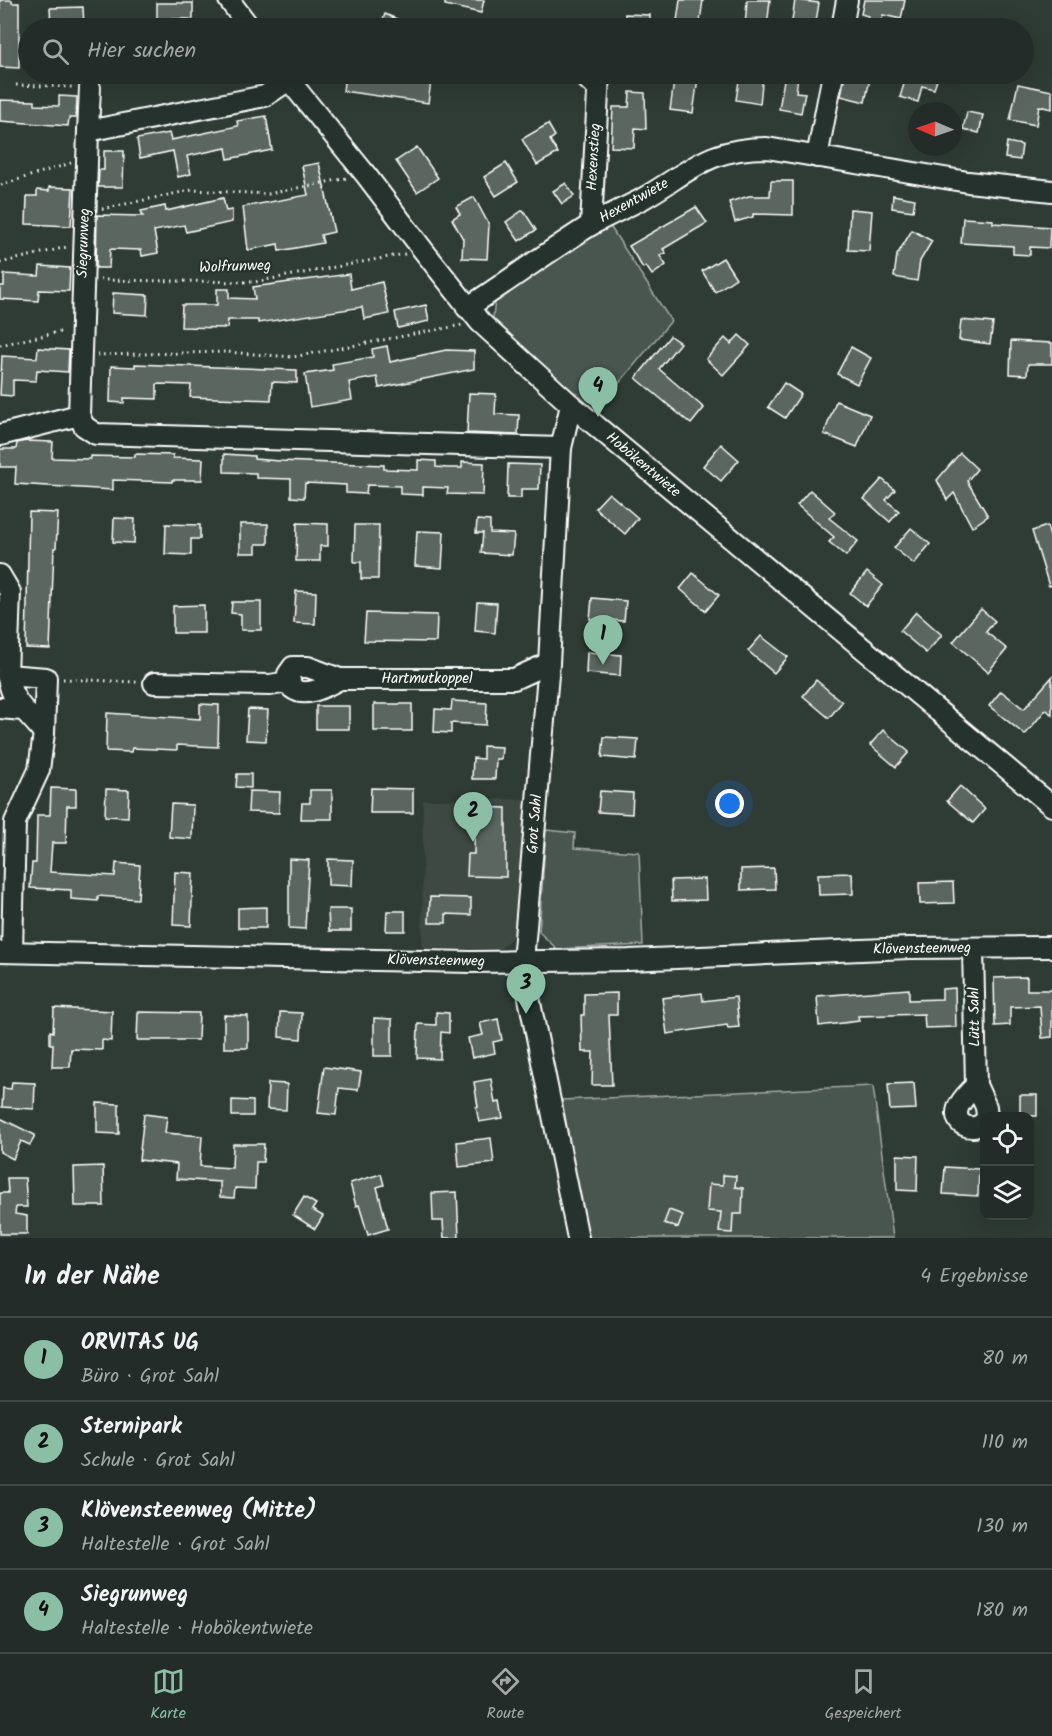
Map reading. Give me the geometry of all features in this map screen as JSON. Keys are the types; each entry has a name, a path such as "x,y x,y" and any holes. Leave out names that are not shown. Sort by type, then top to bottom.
{"street":[{"path":"229,0 242,18"},
{"path":"844,18 847,0"},
{"path":"88,131 265,96 278,84"},
{"name":"Hobökentwiete","path":"292,84 366,175 474,315 571,405 1052,806"},
{"name":"Hexenstieg","path":"591,225 599,84"},
{"path":"818,157 831,84"},
{"name":"Siegrunweg","path":"79,415 90,88"},
{"name":"Hexentwiete","path":"474,315 591,225 644,198 702,161 728,151 767,148 968,182 1052,191"},
{"name":"Grot Sahl","path":"571,405 561,448 549,663 544,701 524,961 532,1015 578,1238"},
{"path":"0,435 79,415 84,426 96,434 561,448"},
{"path":"0,575 10,592 7,675 12,693 23,710 35,720 44,733"},
{"name":"Hartmutkoppel","path":"154,683 270,685 289,682 289,671 297,666 308,667 340,679 514,679 549,663"},
{"path":"6,952 15,822 39,770 44,733 46,678 7,675"},
{"path":"514,679 544,701"},
{"path":"0,708 23,710"},
{"name":"Klövensteenweg","path":"6,952 470,962 629,960 909,948 1052,947"},
{"name":"Lütt Sahl","path":"973,949 976,1085 987,1112"},
{"path":"976,1085 960,1104 957,1114 963,1125 970,1128 980,1125"}],"path":[{"path":"16,85 90,88"},
{"path":"0,185 87,158"},
{"path":"86,212 192,190 268,194 366,175"},
{"path":"0,263 84,243"},
{"name":"Wolfrunweg","path":"83,280 255,282 423,250"},
{"path":"80,355 226,352 293,357 474,315"},
{"path":"0,345 81,327"},
{"path":"46,678 154,683"}],"shaded area":[{"path":"608,223 671,321 596,411 495,325 493,317 495,301"},
{"path":"526,799 516,933 500,950 422,948 423,800"},
{"path":"546,830 575,833 574,848 639,852 643,945 557,949 539,932"},
{"path":"873,1086 893,1238 587,1238 562,1100"}],"building":[{"path":"0,0 12,0 12,3 19,3 18,68 0,67"},
{"path":"445,0 484,0 481,13 445,5"},
{"path":"680,0 703,0 700,18 677,18"},
{"path":"747,0 770,0 768,18 746,18"},
{"path":"795,0 819,3 817,18 792,18"},
{"path":"864,0 905,0 901,18 883,15 882,18 868,18 868,16 861,14"},
{"path":"157,3 193,3 193,18 157,18"},
{"path":"83,7 84,18 50,18 50,8"},
{"path":"625,14 650,15 650,18 625,18"},
{"path":"344,84 431,84 428,103 343,91"},
{"path":"674,84 697,84 693,113 670,110"},
{"path":"738,84 762,84 760,104 736,100"},
{"path":"783,84 797,84 796,92 805,93 801,113 779,109"},
{"path":"843,84 869,84 865,102 841,96"},
{"path":"904,84 936,84 934,89 922,86 918,102 900,97"},
{"path":"1018,84 1052,91 1052,109 1039,106 1036,125 1010,120"},
{"path":"630,92 645,93 646,129 635,128 634,148 611,147 613,107 629,107"},
{"path":"59,96 77,97 76,118 69,118 68,126 0,121 0,100 35,101 35,105 59,106"},
{"path":"967,112 983,115 979,133 963,129"},
{"path":"266,116 272,150 228,159 226,148 187,156 191,174 178,177 173,151 140,158 137,139 169,133 171,140 238,126 237,121"},
{"path":"548,124 555,136 550,140 558,153 537,165 522,139"},
{"path":"1007,142 1022,145 1020,160 1005,158"},
{"path":"417,147 438,178 417,192 396,161"},
{"path":"104,151 124,151 123,187 98,187 99,170 104,170"},
{"path":"319,163 334,232 321,235 323,243 279,251 278,244 248,250 243,207 308,195 302,166"},
{"path":"506,163 518,182 496,196 484,177"},
{"path":"771,181 793,181 793,215 753,214 753,217 735,222 729,202 749,196 770,196"},
{"path":"566,183 574,196 562,204 553,191"},
{"path":"49,187 73,188 71,226 26,224 27,196 37,196 37,190 49,191"},
{"path":"893,195 915,199 913,211 892,208"},
{"path":"474,197 489,225 487,259 462,258 463,239 452,219 460,214 456,207"},
{"path":"223,198 226,211 232,210 232,222 186,232 184,225 154,231 158,253 142,256 141,250 110,249 109,268 96,268 97,215 143,216 141,211 165,206 166,211"},
{"path":"696,207 707,223 663,249 666,253 660,256 666,265 652,275 646,266 643,268 629,246"},
{"path":"850,209 872,211 869,251 848,250"},
{"path":"523,210 536,230 519,241 506,222"},
{"path":"963,218 993,220 993,223 1050,227 1049,248 1030,247 1030,255 1013,254 1013,246 961,243"},
{"path":"912,230 932,241 920,261 917,281 894,277 897,255"},
{"path":"723,258 736,278 715,292 702,271"},
{"path":"40,266 70,268 69,291 39,290 38,301 0,299 0,286 4,286 4,274 39,276"},
{"path":"349,274 351,289 382,282 389,314 364,319 362,307 258,323 258,320 228,320 227,328 181,327 182,305 217,305 217,289 229,289 229,298 255,299 253,287"},
{"path":"113,293 148,295 147,315 112,313"},
{"path":"426,305 429,321 398,328 395,312"},
{"path":"961,320 993,323 990,344 959,340"},
{"path":"739,335 750,345 723,375 706,359 725,338 731,344"},
{"path":"670,336 680,343 659,369 704,408 691,424 636,378"},
{"path":"1011,341 1052,343 1052,364 1028,364 1027,375 1010,374"},
{"path":"387,346 390,362 446,350 474,351 474,369 379,388 377,377 349,382 352,400 310,407 305,374 333,370 332,364 373,357 372,349"},
{"path":"851,347 871,358 857,384 837,374"},
{"path":"38,348 69,350 68,372 37,370 36,381 13,380 13,396 0,395 2,356 37,358"},
{"path":"135,364 297,370 297,383 272,382 271,400 190,397 191,385 157,384 157,399 124,398 124,403 110,402 111,366 135,367"},
{"path":"784,383 801,394 785,418 768,407"},
{"path":"469,393 496,394 495,414 519,415 518,435 467,433"},
{"path":"836,401 870,415 857,447 824,434"},
{"path":"53,442 52,458 135,457 135,454 203,459 202,480 172,480 172,482 113,480 113,490 15,484 16,467 0,467 0,449 16,449 17,443"},
{"path":"721,444 739,460 721,481 703,466"},
{"path":"960,453 977,469 967,481 988,516 972,527 954,493 947,500 937,480"},
{"path":"224,454 280,461 384,465 384,469 418,470 418,460 436,461 436,467 448,468 462,468 462,462 484,463 483,495 447,494 448,488 423,487 423,495 400,494 400,486 367,485 366,494 346,493 346,485 305,483 304,498 291,497 291,479 256,478 256,473 224,472"},
{"path":"508,464 540,465 539,489 521,489 521,498 507,498"},
{"path":"882,479 895,490 886,500 899,511 890,522 864,499"},
{"path":"810,490 835,512 829,518 858,541 846,556 829,542 834,537 797,505"},
{"path":"609,493 638,518 625,534 595,508"},
{"path":"29,512 58,513 56,548 54,548 50,649 26,648"},
{"path":"114,518 135,519 134,543 113,542"},
{"path":"477,520 490,521 490,533 514,534 512,555 481,553 483,533 476,533"},
{"path":"297,523 328,524 328,546 320,546 320,561 296,561"},
{"path":"166,524 200,525 200,539 191,539 191,555 165,554"},
{"path":"240,524 268,524 268,544 256,544 256,553 240,553"},
{"path":"355,525 379,525 378,579 361,579 361,562 354,562"},
{"path":"1047,526 1052,543 1052,585 1049,586 1032,531"},
{"path":"911,528 930,544 914,564 894,548"},
{"path":"417,531 444,532 442,568 415,566"},
{"path":"867,572 883,585 866,606 850,593"},
{"path":"693,573 719,595 706,611 680,589"},
{"path":"296,591 316,592 315,624 294,623"},
{"path":"592,598 626,601 624,621 590,619"},
{"path":"232,602 261,602 261,630 241,630 241,614 231,613"},
{"path":"477,602 497,603 495,633 475,631"},
{"path":"204,605 204,633 173,633 173,606"},
{"path":"981,609 995,621 986,632 1007,649 988,672 953,642"},
{"path":"916,612 942,635 926,653 900,631"},
{"path":"366,613 437,615 436,642 364,641"},
{"path":"761,636 788,657 774,673 748,651"},
{"path":"587,652 621,655 620,676 586,673"},
{"path":"1052,677 1052,715 1046,709 1025,735 989,706 1001,691 1024,709"},
{"path":"816,680 842,702 829,718 803,696"},
{"path":"452,701 487,703 486,725 451,723 451,733 434,732 435,709 451,710"},
{"path":"200,704 219,705 218,747 177,745 177,750 132,748 131,752 106,751 107,713 200,719"},
{"path":"374,704 412,704 412,731 374,731"},
{"path":"316,706 349,706 349,729 316,729"},
{"path":"248,709 268,710 266,741 246,740"},
{"path":"883,730 909,752 896,767 870,745"},
{"path":"604,737 638,739 636,760 602,757"},
{"path":"483,746 502,747 501,759 496,759 495,779 472,779 473,758 483,759"},
{"path":"237,774 251,774 251,788 236,787"},
{"path":"960,786 985,809 973,823 947,801"},
{"path":"51,788 76,789 76,806 67,806 66,843 52,843 50,872 115,876 116,863 140,865 138,899 98,896 98,901 71,899 71,890 30,888 32,863 36,863 37,815 50,815"},
{"path":"371,788 413,789 413,813 370,813"},
{"path":"106,789 129,790 128,817 105,816"},
{"path":"310,790 332,790 332,819 301,819 302,803 310,803"},
{"path":"249,791 280,792 279,813 248,812"},
{"path":"600,791 633,793 632,814 598,812"},
{"path":"171,804 193,805 192,839 169,837"},
{"path":"475,807 506,808 506,877 467,876 468,854 474,854"},
{"path":"289,859 309,860 305,929 289,928"},
{"path":"328,859 353,860 352,886 328,885"},
{"path":"774,868 775,889 741,890 741,869"},
{"path":"175,872 193,873 191,926 173,925"},
{"path":"852,873 853,894 819,895 818,874"},
{"path":"705,879 706,900 672,901 671,880"},
{"path":"953,882 954,903 920,904 919,883"},
{"path":"430,897 471,898 471,915 446,914 446,923 429,923"},
{"path":"266,907 266,928 238,928 238,908"},
{"path":"328,909 351,909 351,931 329,931"},
{"path":"387,911 405,911 405,931 386,931"},
{"path":"1027,977 1027,990 1052,990 1052,1037 1042,1038 1040,1006 1010,1007 1010,1025 995,1026 994,978"},
{"path":"955,988 956,1027 925,1028 924,1014 858,1016 859,1021 819,1026 817,996 909,989 909,1000 942,999 942,989"},
{"path":"617,993 617,1015 609,1015 612,1085 592,1085 593,1052 582,1052 581,1015 584,1015 584,994"},
{"path":"702,993 703,1001 736,997 739,1027 728,1028 727,1025 667,1034 662,998"},
{"path":"54,1008 112,1011 111,1041 102,1040 102,1050 71,1049 70,1067 52,1067 53,1044 50,1044 50,1031 53,1032"},
{"path":"138,1012 199,1013 198,1040 137,1040"},
{"path":"280,1012 302,1013 301,1039 279,1037"},
{"path":"436,1012 449,1013 449,1033 441,1032 440,1059 417,1058 418,1024 436,1025"},
{"path":"224,1015 248,1016 248,1048 224,1048"},
{"path":"374,1018 392,1019 392,1056 374,1056"},
{"path":"498,1019 502,1040 493,1042 495,1053 472,1058 468,1038 483,1035 480,1023"},
{"path":"324,1067 361,1072 358,1090 339,1088 336,1115 318,1113"},
{"path":"491,1079 495,1103 500,1102 503,1118 479,1122 474,1082"},
{"path":"12,1082 35,1083 34,1109 2,1107 3,1088 11,1089"},
{"path":"268,1083 287,1084 286,1110 267,1109"},
{"path":"914,1083 916,1109 890,1110 888,1084"},
{"path":"1020,1095 1037,1095 1037,1116 1034,1116 1034,1112 1020,1112"},
{"path":"232,1100 253,1101 253,1116 232,1116"},
{"path":"97,1103 119,1104 119,1134 97,1133"},
{"path":"144,1114 167,1117 165,1133 202,1136 200,1166 232,1168 233,1144 264,1144 263,1162 256,1162 255,1189 235,1188 234,1198 220,1197 220,1182 176,1179 177,1164 139,1160"},
{"path":"0,1118 35,1135 30,1145 21,1141 13,1159 0,1152"},
{"path":"491,1138 494,1163 459,1167 457,1142"},
{"path":"897,1155 918,1156 917,1191 897,1190"},
{"path":"103,1166 104,1206 75,1206 74,1167"},
{"path":"945,1167 979,1169 978,1196 943,1194"},
{"path":"381,1174 384,1185 377,1187 388,1229 368,1235 359,1205 356,1206 350,1183"},
{"path":"723,1175 736,1176 735,1187 743,1188 742,1214 733,1214 732,1233 719,1232 721,1212 707,1211 709,1184 723,1185"},
{"path":"7,1178 25,1178 27,1207 16,1207 15,1214 27,1216 27,1234 0,1234 0,1193 8,1193"},
{"path":"457,1192 459,1238 444,1238 443,1221 433,1221 432,1193"},
{"path":"304,1197 316,1204 312,1210 323,1216 315,1229 293,1215"},
{"path":"669,1210 683,1215 678,1228 664,1223"}],"place":[{"name":"Siegrunweg","path":"598,417"},
{"name":"ORVITAS UG","path":"603,665"},
{"name":"Sternipark","path":"473,842"},
{"name":"Klövensteenweg (Mitte)","path":"526,1014"}]}
